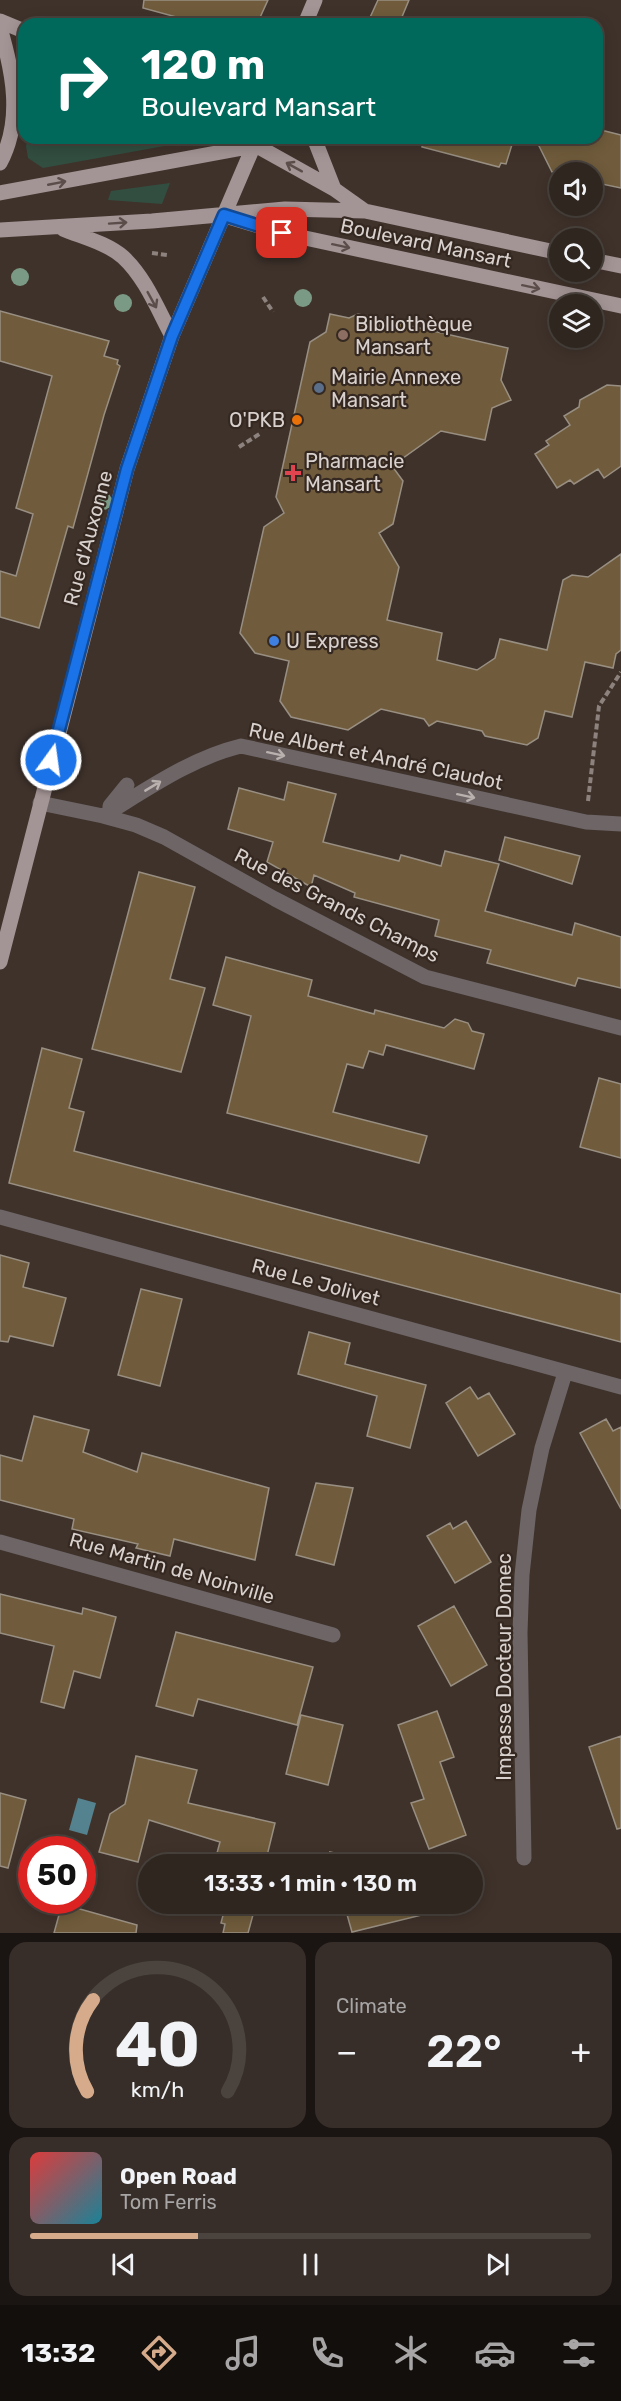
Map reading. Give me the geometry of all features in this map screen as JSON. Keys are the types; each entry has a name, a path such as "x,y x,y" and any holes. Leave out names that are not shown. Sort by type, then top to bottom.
{"main road":[{"path":"308,18 315,0"},
{"path":"0,21 18,28"},
{"path":"0,28 12,73 14,102 12,128 0,163"},
{"path":"0,193 237,144"},
{"name":"Rue d'Auxonne","path":"0,962 127,469 172,336 224,215 250,144"},
{"path":"256,144 334,189 365,211"},
{"path":"316,144 334,189"},
{"path":"0,230 60,228 285,208 365,211"},
{"name":"Boulevard Mansart","path":"365,211 549,251"},
{"name":"Boulevard Mansart","path":"224,215 282,233 621,306"},
{"path":"60,228 101,244 122,256 140,278 172,336"},
{"path":"603,262 621,266"}],"street":[{"name":"Rue Albert et André Claudot","path":"102,816 209,756 241,746 586,822 621,824"},
{"path":"102,816 127,785"},
{"name":"Rue des Grands Champs","path":"40,803 136,825 164,837 275,899 425,977 621,1028"},
{"name":"Rue Le Jolivet","path":"0,1217 621,1387"},
{"name":"Impasse Docteur Domec","path":"524,1858 520,1633 522,1575 529,1510 542,1448 565,1373"},
{"name":"Rue Martin de Noinville","path":"0,1542 333,1635"}],"path":[{"path":"151,252 166,255"},
{"path":"263,297 273,312"},
{"path":"239,447 261,433"},
{"path":"586,822 598,706 621,672"}],"green space":[{"path":"26,144 175,144 43,168 28,158"},
{"path":"170,183 162,204 108,200 111,191"}],"water":[{"path":"78,1798 96,1803 87,1835 69,1830"}],"building":[{"path":"144,0 268,0 260,18 180,18 143,8"},
{"path":"378,0 409,0 402,18 370,18"},
{"path":"603,130 621,135 621,188 603,184 603,162 549,162 549,166 538,144 603,144"},
{"path":"422,144 512,144 506,164 501,163 499,167 422,147"},
{"path":"0,311 109,341 104,356 118,360 117,364 120,366 73,528 68,526 39,628 0,617 0,571 16,576 33,514 16,508 52,376 0,361"},
{"path":"330,314 349,318 358,314 508,348 501,380 511,400 492,408 485,440 441,431 392,466 403,481 393,524 379,533 399,567 387,620 442,633 437,660 477,670 495,658 500,639 547,650 563,580 572,575 588,577 621,554 621,650 616,654 613,668 585,662 572,717 545,711 538,738 527,745 485,736 482,731 437,721 429,726 424,719 381,709 348,730 291,717 280,701 289,661 255,653 240,633 264,527 284,513 276,497 310,342 326,332"},
{"path":"607,385 621,386 621,466 604,478 598,469 574,484 570,480 557,488 535,454 549,445 546,441 570,425 564,416 579,407 580,400"},
{"path":"288,782 336,794 323,842 399,861 401,855 441,866 445,851 499,864 485,911 572,935 575,923 621,937 621,988 578,978 575,986 487,963 491,950 435,936 439,920 354,897 355,893 314,875 311,887 267,862 273,842 228,829 239,788 284,800"},
{"path":"505,837 580,856 572,884 499,860"},
{"path":"139,872 195,887 170,979 205,988 181,1072 92,1049"},
{"path":"226,957 312,980 308,996 374,1014 375,1010 444,1028 455,1019 468,1023 472,1031 484,1034 474,1069 386,1045 383,1055 369,1051 363,1068 347,1064 333,1112 427,1136 419,1163 227,1113 251,1016 213,1005"},
{"path":"42,1048 82,1059 69,1108 84,1112 74,1151 621,1294 621,1342 9,1183"},
{"path":"599,1078 621,1084 621,1158 580,1147"},
{"path":"0,1255 29,1263 23,1287 66,1298 53,1346 10,1336 8,1342 0,1341"},
{"path":"141,1289 182,1299 160,1386 118,1375"},
{"path":"309,1332 350,1343 345,1364 426,1385 410,1448 367,1436 377,1396 298,1374"},
{"path":"470,1387 478,1399 489,1393 515,1434 478,1456 446,1403"},
{"path":"34,1416 89,1430 83,1452 137,1472 142,1453 269,1488 255,1560 174,1539 170,1556 136,1548 138,1544 72,1529 74,1519 0,1500 0,1455 22,1461"},
{"path":"606,1419 613,1431 621,1427 621,1509 580,1433"},
{"path":"316,1483 353,1488 334,1565 296,1555"},
{"path":"466,1521 491,1562 455,1583 427,1536 450,1523 453,1529"},
{"path":"0,1594 82,1614 83,1608 116,1617 100,1678 74,1671 64,1708 41,1702 54,1646 0,1633"},
{"path":"454,1606 487,1665 451,1686 418,1626"},
{"path":"176,1632 313,1667 297,1725 198,1699 193,1716 156,1706"},
{"path":"437,1711 454,1757 440,1762 466,1835 429,1849 411,1803 424,1799 398,1725"},
{"path":"301,1715 343,1725 328,1785 286,1774"},
{"path":"621,1736 621,1828 617,1829 589,1747"},
{"path":"136,1756 197,1770 188,1803 275,1823 267,1854 217,1854 220,1842 149,1820 140,1854 138,1854 138,1862 99,1852 110,1814 125,1804"},
{"path":"0,1793 26,1800 8,1868 0,1866"},
{"path":"59,1914 96,1914 137,1925 136,1933 54,1933"},
{"path":"223,1914 253,1914 248,1933 223,1933 225,1924 221,1923"},
{"path":"347,1914 426,1914 352,1932"}],"place":[{"name":"Bibliothèque Mansart","path":"343,335"},
{"name":"Mairie Annexe Mansart","path":"319,388"},
{"name":"O'PKB","path":"297,420"},
{"name":"Pharmacie Mansart","path":"293,473"},
{"name":"U Express","path":"274,641"}],"route":[{"path":"51,760 127,469 172,336 224,215 282,233"}]}
